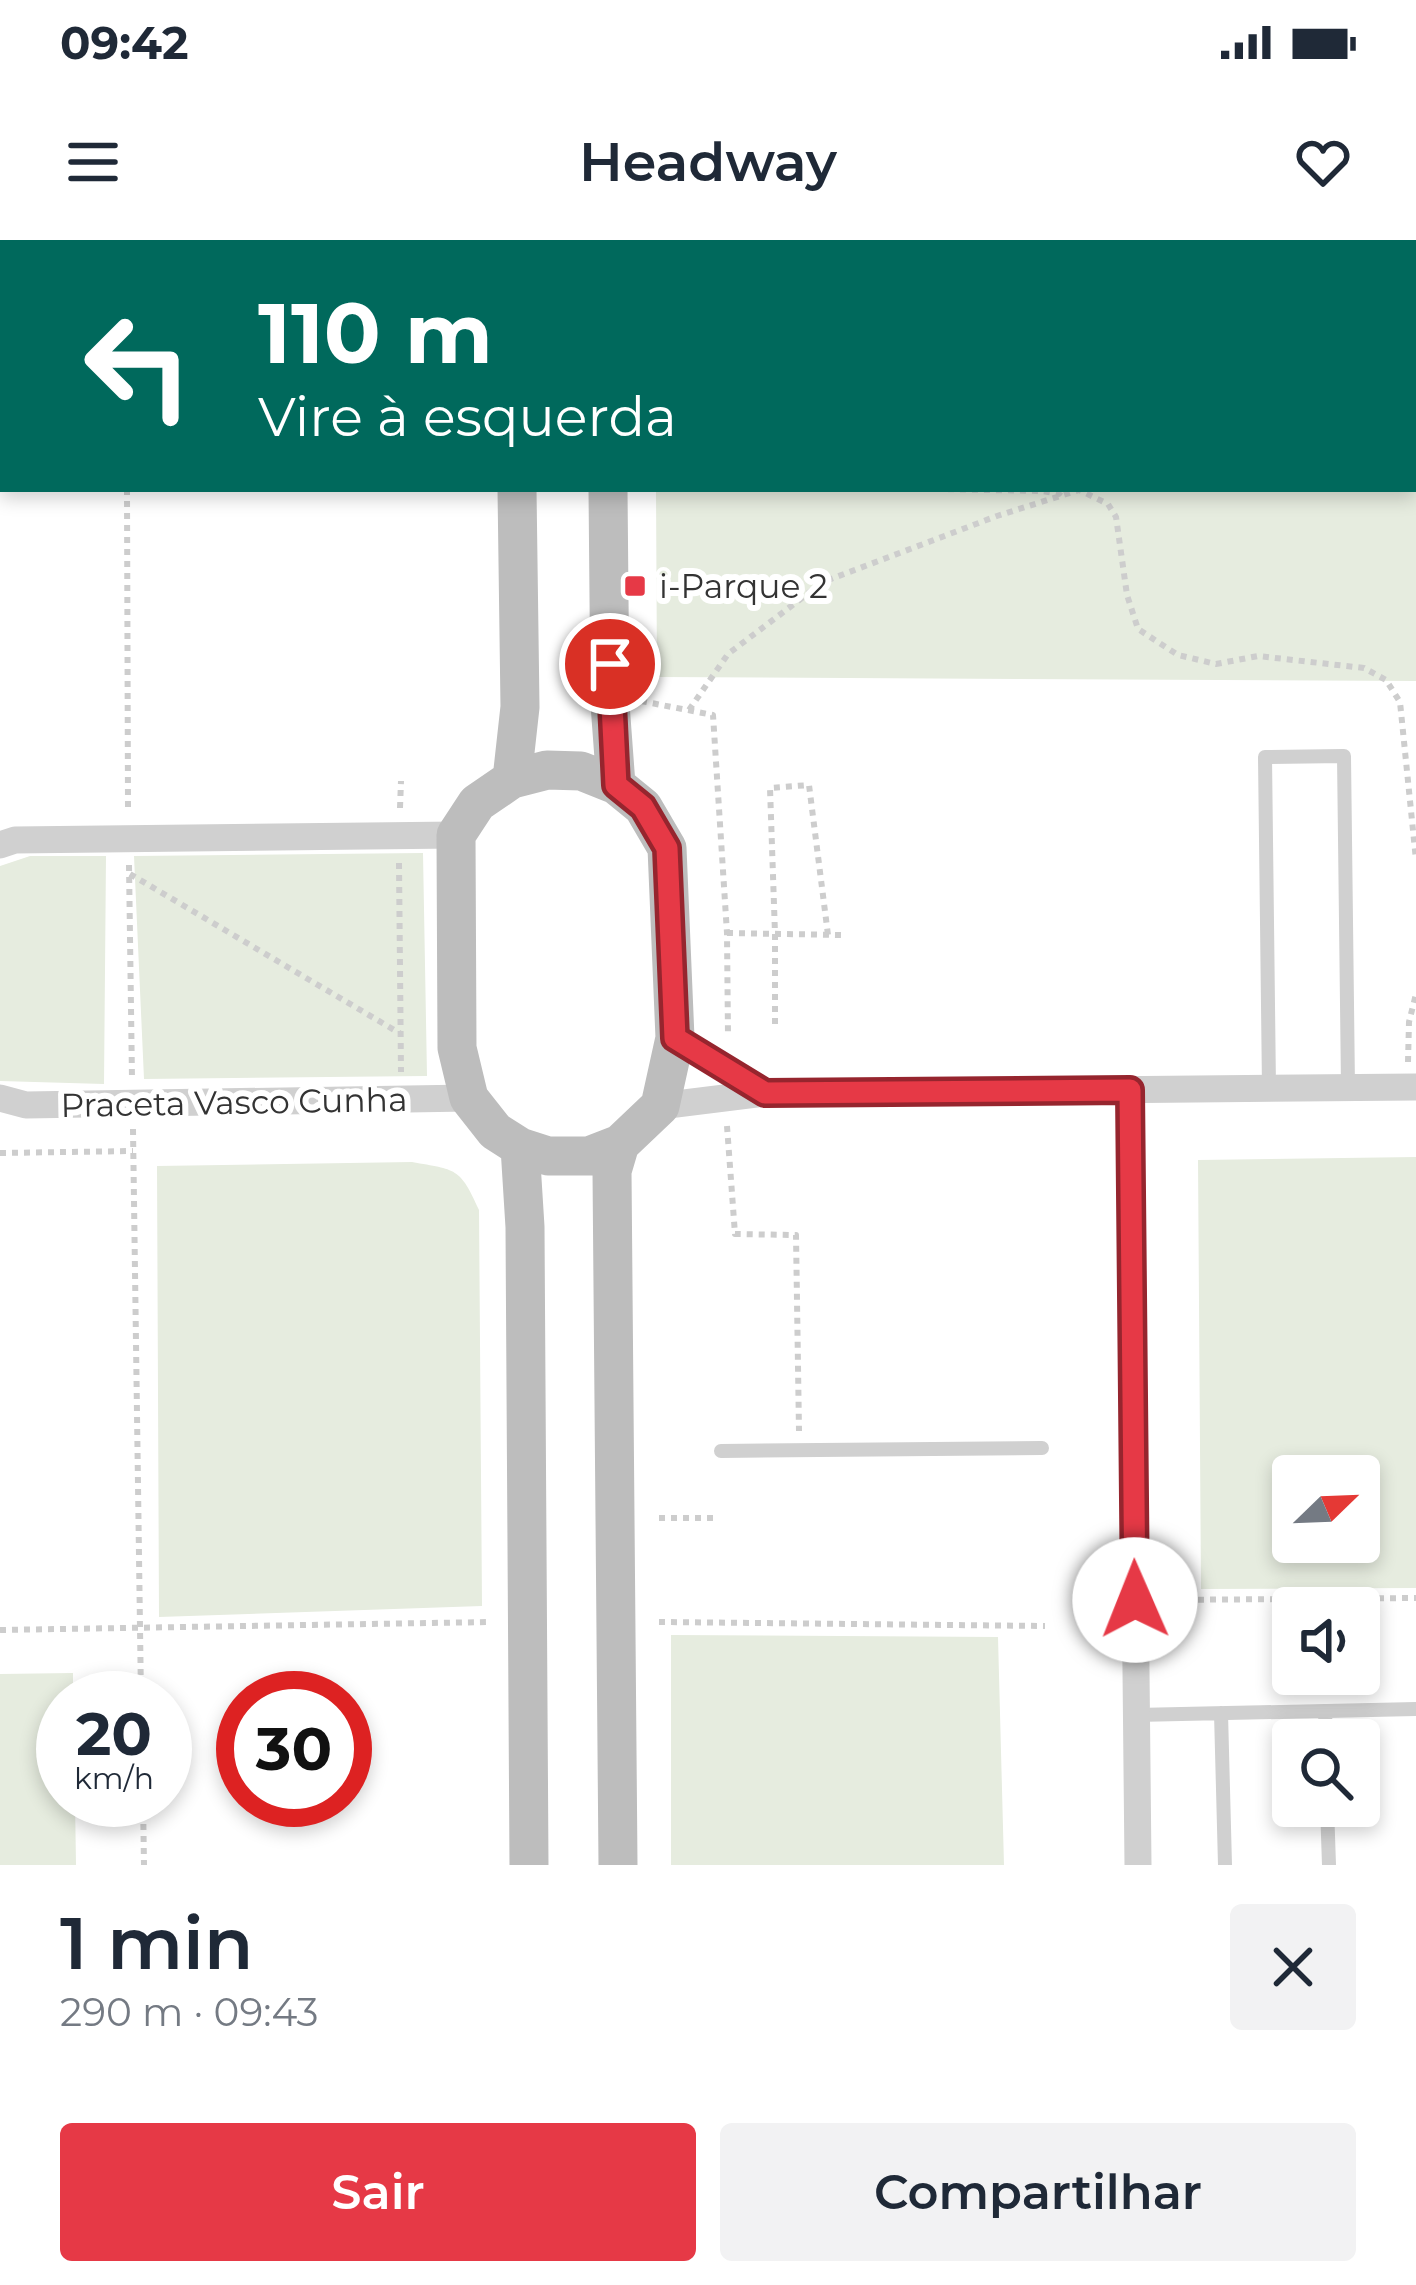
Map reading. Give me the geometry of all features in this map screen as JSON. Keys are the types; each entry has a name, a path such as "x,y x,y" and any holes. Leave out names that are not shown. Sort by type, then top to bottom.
{"street":[{"path":"512,779 520,706 518,492"},
{"path":"608,492 610,704 616,785"},
{"path":"547,770 581,772 616,785 643,807 667,848 675,1038 659,1106 620,1144 589,1156 548,1156 520,1147 495,1131 469,1098 458,1048 456,835 477,803 512,779 547,770"},
{"path":"0,844 15,839 456,835"},
{"path":"675,1038 765,1093"},
{"path":"659,1106 765,1093 1411,1087"},
{"path":"1130,1090 1138,1865"},
{"name":"Praceta Vasco Cunha","path":"0,1098 26,1105 469,1098"},
{"path":"618,1865 612,1171 620,1144"},
{"path":"520,1147 525,1227 530,1865"}],"lane":[{"path":"1269,1088 1265,757 1344,756 1348,1087"},
{"path":"721,1451 1042,1448"},
{"path":"1136,1715 1416,1709"},
{"path":"1325,1711 1325,1719"},
{"path":"1221,1713 1225,1865"},
{"path":"1328,1827 1329,1865"}],"path":[{"path":"127,492 141,1671"},
{"path":"689,710 728,654 823,582 1057,492"},
{"path":"1083,492 1108,504 1116,517 1127,595 1138,629 1178,655 1216,664 1258,656 1364,668 1386,680 1400,702 1416,860"},
{"path":"640,700 713,715 728,933 728,1070"},
{"path":"400,781 402,1100"},
{"path":"775,1024 770,788 809,785 827,935"},
{"path":"129,873 401,1034"},
{"path":"728,933 841,935"},
{"path":"1411,1087 1409,1022 1416,994"},
{"path":"724,1099 735,1234 796,1235 799,1451"},
{"path":"0,1153 134,1151"},
{"path":"659,1519 718,1517"},
{"path":"1135,1600 1416,1598"},
{"path":"0,1630 491,1622"},
{"path":"659,1622 1045,1626"},
{"path":"143,1827 144,1865"}],"shaded area":[{"path":"656,492 1416,492 1416,681 657,677"},
{"path":"423,853 427,1076 144,1079 134,856"},
{"path":"30,856 106,856 104,1084 0,1081 0,866"},
{"path":"1416,1157 1416,1588 1201,1589 1198,1160"},
{"path":"412,1162 455,1173 479,1210 482,1606 159,1617 157,1166"},
{"path":"671,1635 998,1637 1004,1865 671,1865"},
{"path":"0,1674 36,1674 36,1827 75,1827 76,1865 0,1865"}],"place":[{"name":"i-Parque 2","path":"635,586"}],"route":[{"path":"610,664 616,785 643,807 667,848 675,1038 765,1093 1130,1090 1135,1600"}]}
